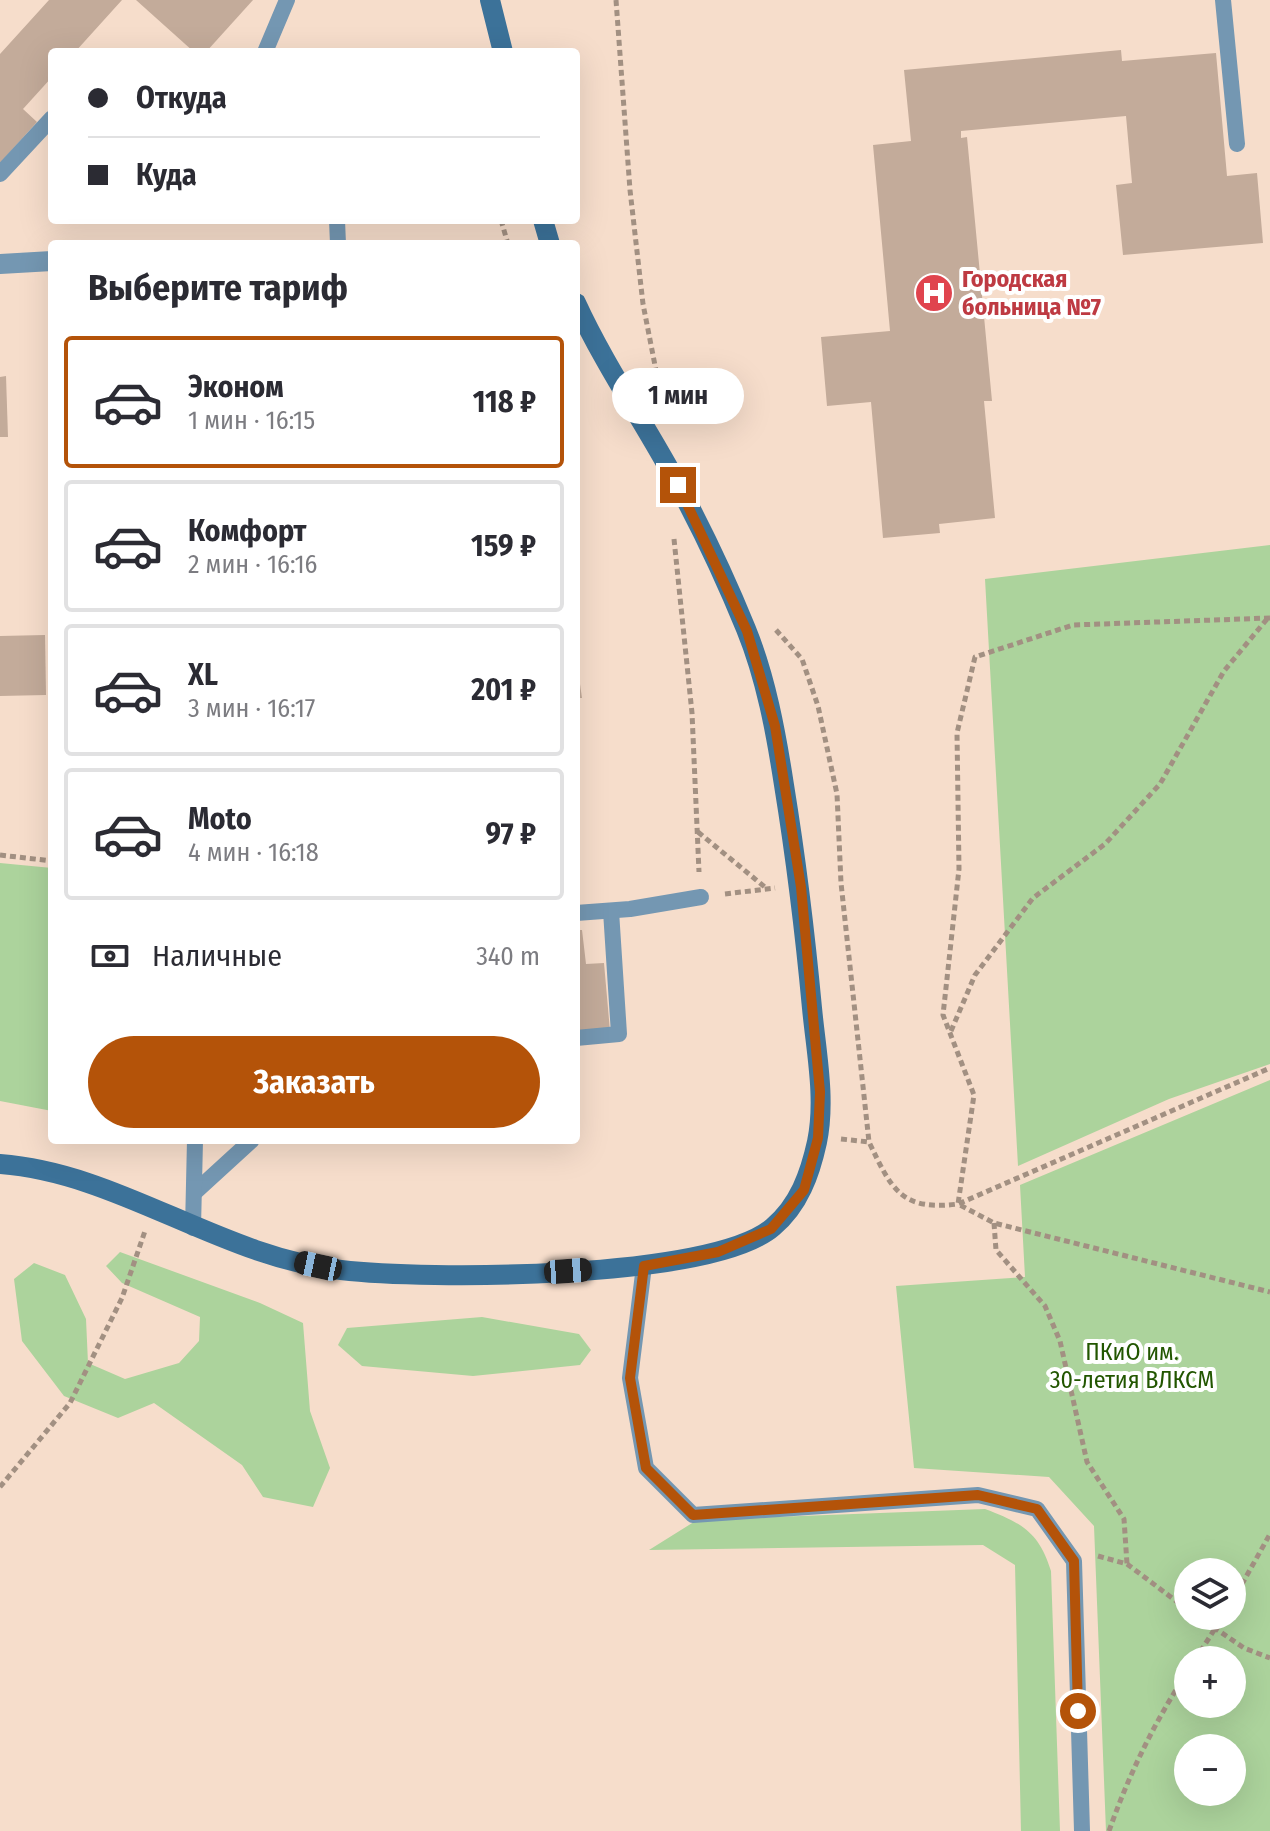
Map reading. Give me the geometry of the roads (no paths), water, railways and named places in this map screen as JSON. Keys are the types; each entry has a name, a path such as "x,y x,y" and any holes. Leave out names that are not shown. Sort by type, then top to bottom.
{"main road":[{"path":"493,4 502,48"},
{"path":"0,1164 68,1177 154,1207 193,1228 275,1257 339,1270 543,1272 644,1266 718,1252 771,1229 804,1190 818,1138 820,1092 801,887 775,726 751,645 678,485 580,311"}],"street":[{"path":"0,264 48,261"}],"lane":[{"path":"267,48 287,0"},
{"path":"1223,0 1237,144"},
{"path":"0,174 48,122"},
{"path":"580,913 701,897"},
{"path":"580,1038 619,1034 611,911"},
{"path":"193,1228 195,1144"},
{"path":"194,1193 248,1144"},
{"path":"644,1266 630,1378 646,1468 693,1515 978,1495 1037,1509 1074,1561 1082,1831"}],"place":[{"name":"Городская больница №7","path":"934,293"}],"park label":[{"name":"ПКиО им. 30-летия ВЛКСМ","path":"1132,1366"}]}
